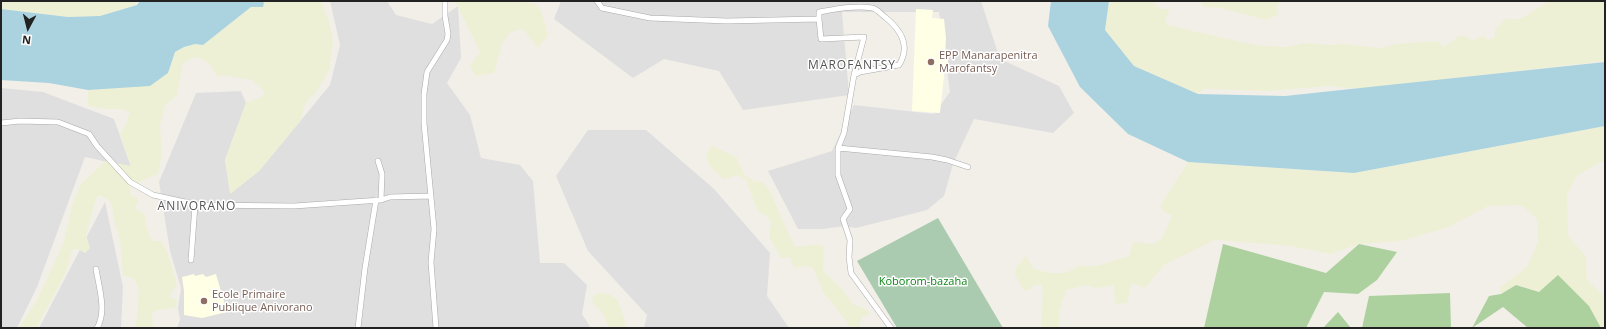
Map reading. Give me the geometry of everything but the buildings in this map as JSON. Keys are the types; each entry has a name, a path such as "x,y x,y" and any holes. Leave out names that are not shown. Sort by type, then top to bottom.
{"street":[{"path":"436,328 431,262 434,229 424,123 424,94 427,72 447,40 448,34 445,16 446,1"},
{"path":"597,1 602,8 650,18 727,22 819,19"},
{"path":"854,75 860,72 899,65 905,55 904,40 893,23 874,8 842,8 819,12 821,39 864,37 854,75 844,133 838,148 838,175 850,209 843,219 850,240 849,257 851,273 891,328"},
{"path":"1,123 20,121 58,122 89,134 97,146 130,182 153,195 196,204 294,206 379,200 390,197 430,196"},
{"path":"838,148 932,157 968,167"},
{"path":"358,328 365,268 379,200 382,174 378,161"},
{"path":"191,260 196,204"},
{"path":"96,269 101,304 101,322 97,328"}],"shaded area":[{"path":"3,1 134,1 137,5 100,16 68,17 1,9"},
{"path":"262,1 321,1 329,21 333,42 329,70 318,89 304,106 301,120 259,171 230,194 225,160 246,103 263,96 265,92 252,80 223,75 218,77 209,64 201,59 194,57 183,63 177,95 165,105 160,126 162,153 158,174 130,187 131,196 137,197 138,201 135,207 139,212 145,214 145,221 150,238 154,241 161,241 167,251 177,285 170,294 170,297 177,301 176,308 155,311 152,314 153,328 133,328 136,324 139,289 134,279 123,275 120,240 112,207 110,201 100,195 96,198 86,235 90,248 85,253 77,249 72,250 66,272 36,328 19,328 38,298 63,244 74,199 81,184 105,161 131,166 120,134 126,124 130,112 120,109 106,109 88,106 88,90 150,85 168,73 175,52 184,47 195,44 203,45 251,7 263,7 264,3"},
{"path":"330,1 387,1 396,15 432,24 458,6 461,58 447,83 470,115 481,158 520,165 533,181 540,263 564,263 587,285 582,314 591,328 177,328 180,320 178,308 181,288 170,251 159,182 196,93 241,91 246,103 225,160 231,193 259,171 330,85 340,45"},
{"path":"455,1 516,1 535,4 541,10 548,36 538,48 523,29 511,32 502,43 494,73 475,76 470,66 480,52"},
{"path":"561,1 981,1 1000,59 1059,86 1074,113 1053,133 974,119 953,164 944,196 927,210 856,228 845,226 822,229 798,229 768,171 832,151 854,105 934,114 950,92 939,12 842,12 849,95 743,110 719,71 664,59 633,78 554,19"},
{"path":"1109,1 1154,1 1156,5 1162,9 1170,9 1165,20 1168,25 1254,45 1287,47 1305,43 1331,45 1343,44 1381,48 1395,44 1437,41 1444,47 1459,36 1466,36 1472,41 1478,37 1484,36 1488,40 1495,37 1495,29 1506,19 1520,19 1549,1 1605,1 1605,61 1360,89 1328,86 1270,91 1204,89 1198,94 1134,66 1105,30"},
{"path":"1201,1 1279,1 1277,15 1267,20 1220,8 1203,7"},
{"name":"EPP Manarapenitra Marofantsy","path":"916,9 933,10 932,18 944,19 946,38 945,58 948,59 948,66 945,66 940,113 912,111"},
{"path":"1,88 43,92 114,119 131,167 85,157 37,287 17,328 1,328"},
{"path":"1605,126 1605,160 1577,175 1567,195 1568,235 1586,257 1587,280 1605,297 1605,328 1601,328 1589,306 1516,285 1501,294 1500,287 1527,267 1538,242 1537,219 1521,205 1488,206 1449,227 1400,241 1359,244 1330,254 1291,246 1215,240 1164,265 1145,288 1132,283 1127,303 1115,304 1114,285 1098,288 1085,285 1066,290 1059,311 1059,328 1041,328 1043,290 1041,284 1031,286 1030,290 1024,290 1015,275 1016,267 1026,256 1034,269 1050,273 1066,273 1079,266 1097,266 1129,256 1133,242 1154,244 1162,238 1172,216 1163,211 1160,206 1188,162 1354,173"},
{"path":"588,130 646,130 714,189 770,253 767,296 789,328 644,328 647,315 588,251 556,176"},
{"path":"712,145 737,158 744,175 755,181 762,182 769,189 794,245 797,247 817,244 824,246 823,271 843,290 853,304 868,310 869,315 863,317 860,322 860,328 850,328 847,322 823,292 813,268 804,266 794,268 790,257 781,258 769,237 771,224 768,217 757,210 746,180 739,175 723,179 709,165 706,155"},
{"path":"105,202 123,287 121,328 39,328"},
{"name":"Ecole Primaire Publique Anivorano","path":"194,274 195,276 203,274 206,277 216,274 227,312 202,318 184,315 184,291 182,277"},
{"path":"601,293 609,294 618,300 627,328 609,328 602,312 596,307 592,299 594,295"}],"green space":[{"name":"Koborom-bazaha","path":"938,218 1003,328 897,328 857,261"},
{"path":"1223,244 1326,273 1359,244 1397,252 1377,280 1358,294 1324,292 1306,328 1204,328"},
{"path":"1558,275 1589,306 1601,328 1528,328 1503,307 1472,328 1489,296 1501,294 1516,285 1539,292"},
{"path":"1450,293 1451,328 1362,328 1369,296"},
{"path":"1338,312 1351,328 1323,328"}],"water":[{"path":"140,1 262,1 264,3 263,7 251,7 203,45 195,44 184,47 175,52 168,73 150,86 88,90 49,83 1,80 1,9 68,17 100,16 137,5"},
{"path":"1051,1 1109,1 1105,30 1134,66 1198,94 1285,96 1605,62 1605,126 1354,173 1188,162 1128,134 1080,87 1048,26"}],"place":[{"name":"EPP Manarapenitra Marofantsy","path":"931,62"},
{"name":"Ecole Primaire Publique Anivorano","path":"204,301"}],"district":[{"name":"MAROFANTSY","path":"852,66"},
{"name":"ANIVORANO","path":"197,207"}]}
